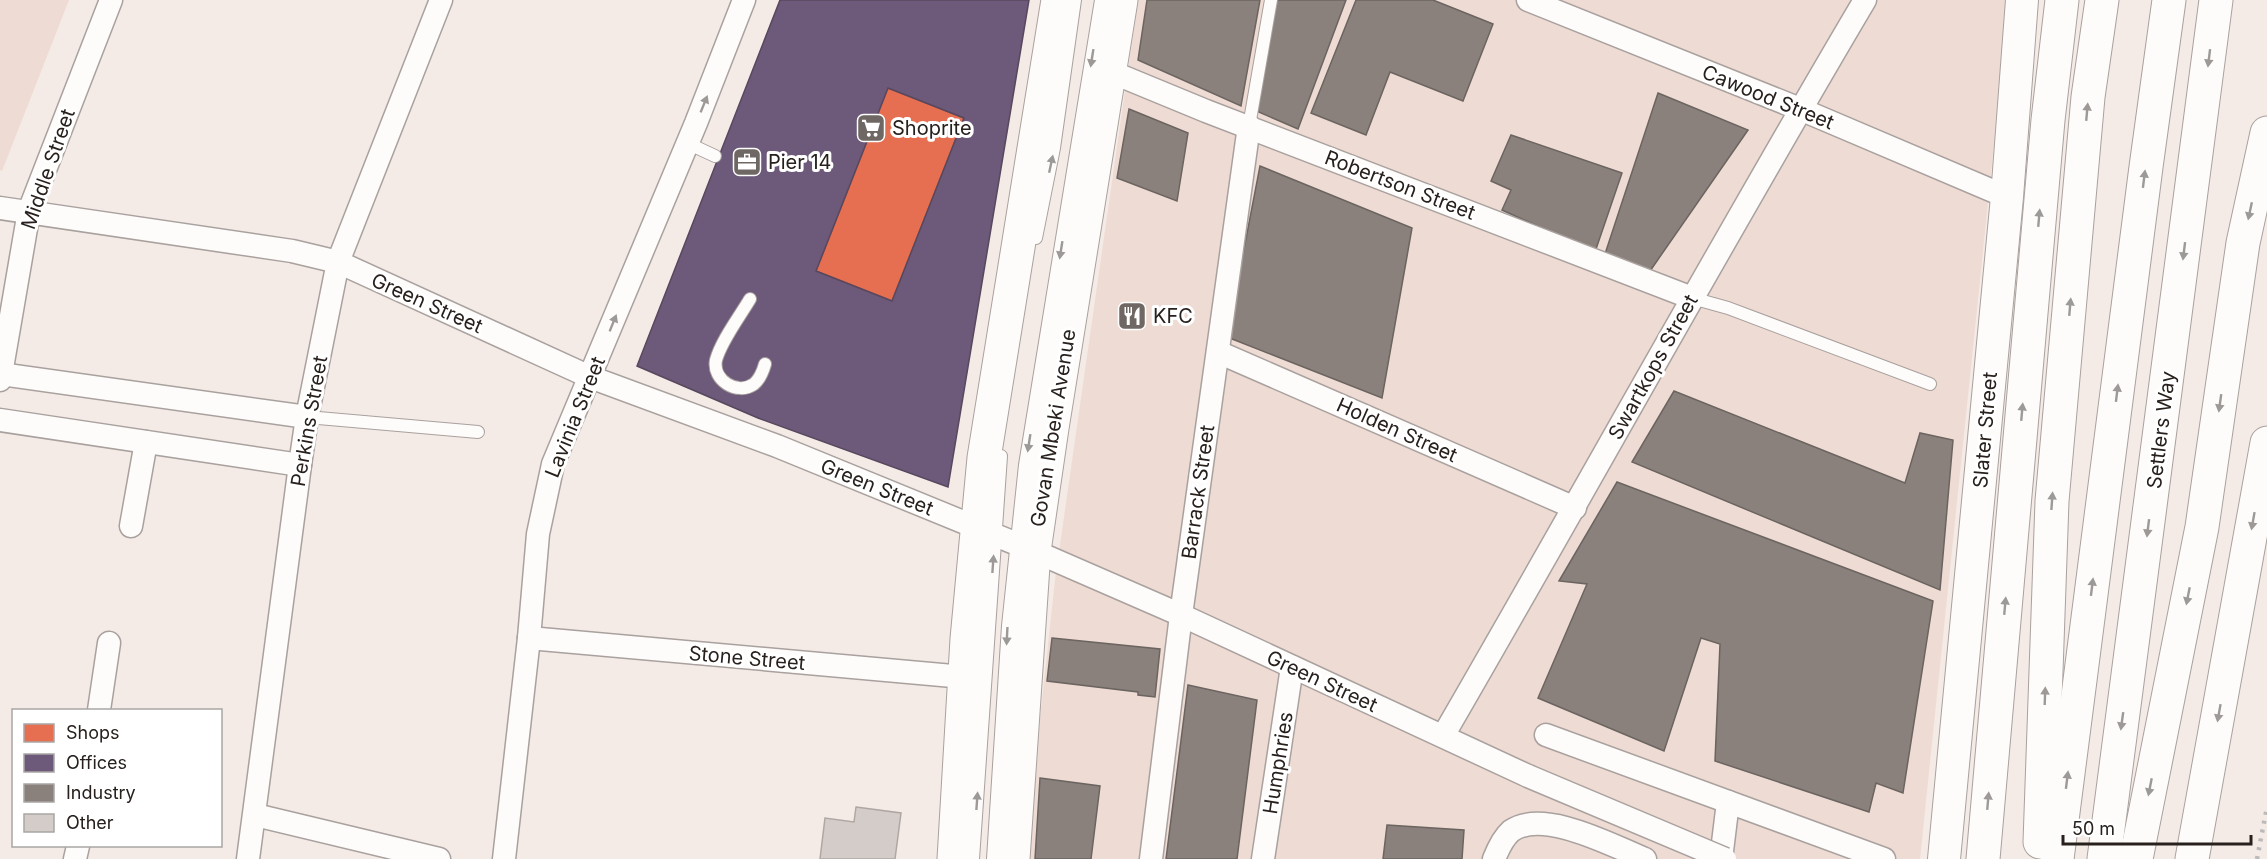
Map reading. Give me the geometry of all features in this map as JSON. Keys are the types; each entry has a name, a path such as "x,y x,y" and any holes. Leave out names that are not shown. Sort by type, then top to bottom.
{"main road":[{"path":"954,859 964,677 987,533 992,403 1058,0"},
{"name":"Govan Mbeki Avenue","path":"1013,859 1026,548 1121,0"},
{"path":"1983,859 2048,120 2062,0"},
{"path":"2040,859 2052,501 2088,97 2102,0"},
{"path":"2057,859 2169,0"},
{"name":"Settlers Way","path":"2104,859 2216,0"},
{"path":"2136,859 2202,527 2243,243 2267,133"},
{"path":"2192,859 2267,443"}],"street":[{"name":"Middle Street","path":"0,376 29,211 111,0"},
{"name":"Perkins Street","path":"248,859 307,417 338,262 441,0"},
{"name":"Lavinia Street","path":"504,859 529,638 538,534 543,502 553,464 729,42 744,0"},
{"name":"Cawood Street","path":"1528,0 1800,109 2007,197"},
{"name":"Swartkops Street","path":"1443,736 1575,508 1800,109 1865,0"},
{"name":"Slater Street","path":"1944,859 2007,197 2022,0"},
{"name":"Robertson Street","path":"1109,71 1692,298"},
{"name":"Barrack Street","path":"1151,859 1181,615 1249,126"},
{"name":"Green Street","path":"0,208 292,251 338,262 590,377 777,446 1026,548 1181,615 1528,776 1723,859"},
{"name":"Holden Street","path":"1218,352 1575,508"},
{"path":"0,376 307,417"},
{"path":"0,420 300,465"},
{"path":"131,526 146,442"},
{"name":"Stone Street","path":"529,638 964,677"},
{"path":"99,709 109,643"},
{"name":"Humphries","path":"1263,859 1293,667"},
{"path":"1546,735 1884,859"},
{"path":"1723,859 1728,802"},
{"path":"255,815 439,859"},
{"path":"1494,859 1498,849 1512,831 1529,825 1548,824 1567,828 1645,859"}],"lane":[{"path":"1034,251 1054,148 1075,0"},
{"path":"993,859 1008,626 1026,548 1028,445 1101,0"},
{"path":"1249,126 1271,0"},
{"path":"687,143 715,156"},
{"path":"750,298 716,360 716,369 724,382 732,387 746,388 759,378 765,364"},
{"path":"1692,298 1728,308 1930,384"},
{"path":"307,417 478,432"},
{"path":"973,859 987,533 1003,440"}],"shaded area":[{"path":"0,0 69,0 2,171 0,170"},
{"path":"1138,0 2009,0 1920,859 1025,859 1055,580"}],"building: Shops":[{"path":"888,88 964,118 892,301 816,271"}],"building: Offices":[{"path":"780,0 1029,0 948,487 758,418 637,366","holes":["888,88 964,118 892,301 816,271"]}],"building: Industry":[{"path":"1147,0 1260,0 1241,106 1138,60"},
{"path":"1274,0 1346,0 1298,129 1252,109"},
{"path":"1356,0 1433,0 1493,24 1463,101 1390,72 1366,135 1311,113"},
{"path":"1658,93 1748,130 1650,271 1604,257"},
{"path":"1129,109 1188,133 1177,201 1117,178"},
{"path":"1511,135 1622,173 1595,252 1502,210 1511,190 1491,181"},
{"path":"1260,166 1412,228 1382,398 1227,337"},
{"path":"1674,391 1905,483 1920,433 1953,440 1940,590 1632,462"},
{"path":"1617,482 1933,601 1903,793 1876,783 1869,812 1715,761 1720,644 1701,638 1664,751 1538,698 1587,584 1559,581"},
{"path":"1052,638 1160,649 1155,697 1138,695 1138,692 1047,681"},
{"path":"1188,685 1257,700 1237,859 1166,859"},
{"path":"1040,778 1100,786 1091,859 1035,859"},
{"path":"1387,825 1464,830 1462,859 1383,859"}],"building: Other":[{"path":"856,807 901,813 895,859 820,859 825,818 854,822"}],"railway":[{"path":"2257,859 2267,807"}],"place":[{"name":"Shoprite","path":"871,128"},
{"name":"Pier 14","path":"747,162"},
{"name":"KFC","path":"1132,316"}]}
